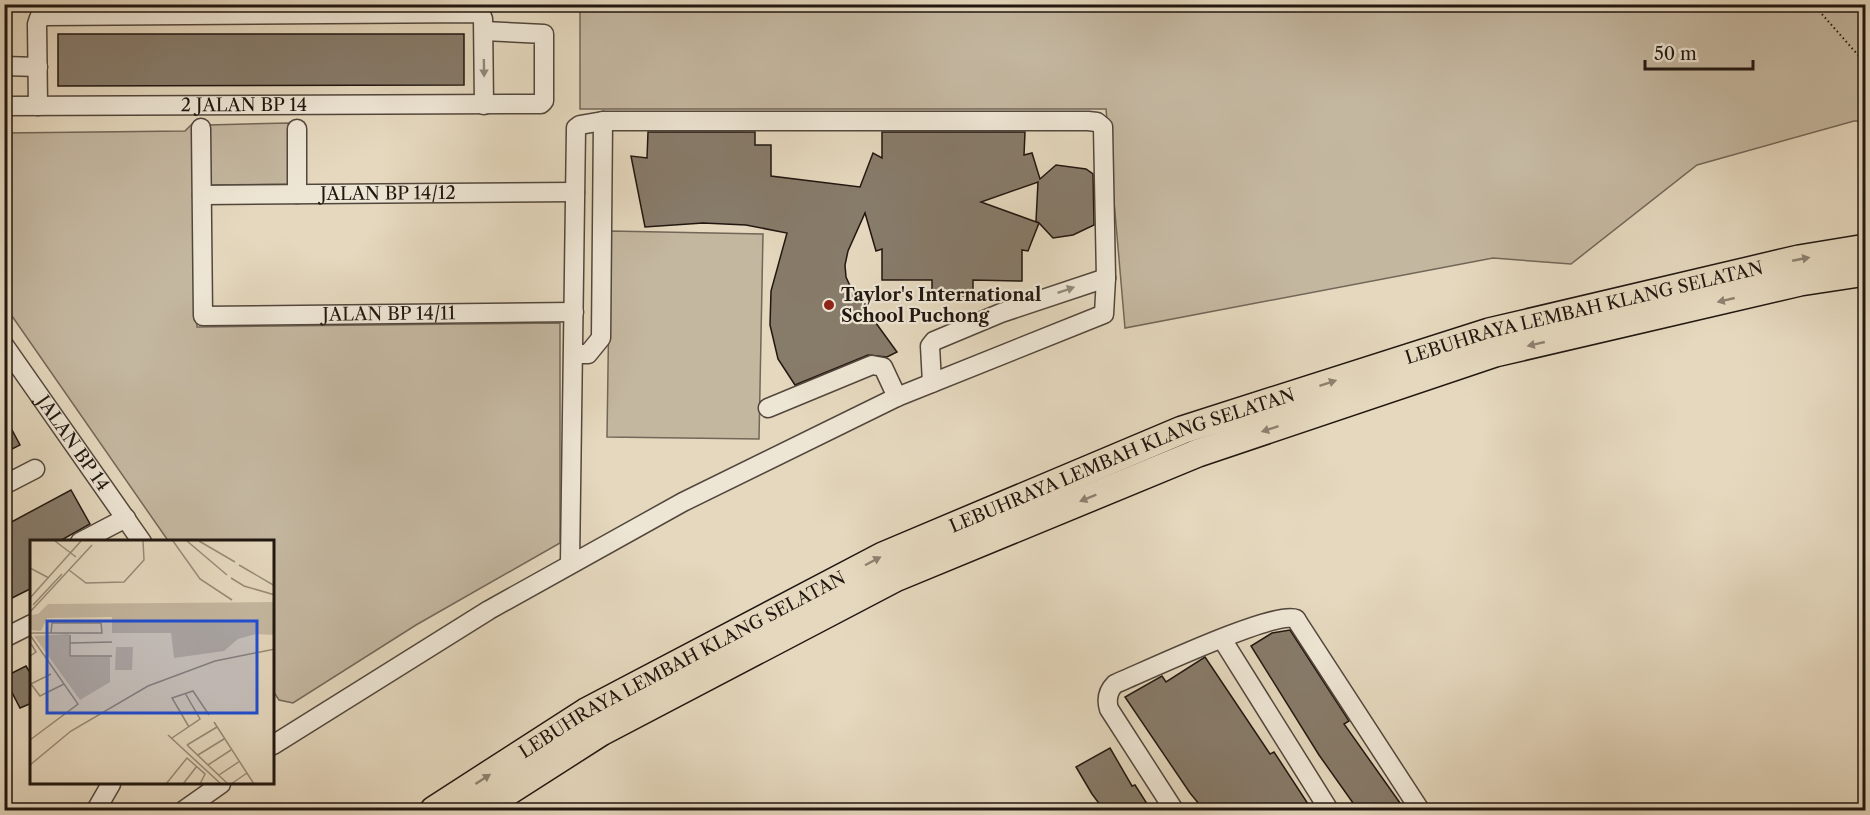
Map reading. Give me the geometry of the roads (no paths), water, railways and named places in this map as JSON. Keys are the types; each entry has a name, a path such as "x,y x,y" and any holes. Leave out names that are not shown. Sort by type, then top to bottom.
{"highway":[{"name":"LEBUHRAYA LEMBAH KLANG SELATAN","path":"434,810 586,712 883,556 1182,430 1489,332 1799,259 1866,248"},
{"name":"LEBUHRAYA LEMBAH KLANG SELATAN","path":"479,810 601,732 895,578 1198,453 1495,353 1800,282 1866,272"}],"street":[{"path":"38,106 37,24 39,18 46,16 476,13 481,14 484,31 484,105"},
{"name":"2 JALAN BP 14","path":"4,106 484,105 537,104 544,101 546,40 544,34 484,31"},
{"path":"4,66 38,67"},
{"path":"575,354 588,354 601,338 603,121"},
{"path":"275,741 570,562 683,502 897,397 1104,314 1106,278 1103,127 1097,123 603,121 579,125 576,129 575,354 570,562"},
{"path":"201,128 202,195"},
{"path":"297,129 297,194"},
{"name":"JALAN BP 14/12","path":"202,195 575,192"},
{"name":"JALAN BP 14/11","path":"202,195 203,316 574,312"},
{"path":"932,382 930,346 934,341 1001,313 1106,278"},
{"name":"JALAN BP 14","path":"4,345 141,540"},
{"path":"768,408 872,365 883,367 897,397"},
{"path":"4,485 35,469"},
{"path":"84,540 126,518"},
{"path":"1174,810 1109,709 1108,695 1115,684 1222,639 1284,617 1296,619 1420,810"},
{"path":"4,638 30,625"},
{"path":"1222,639 1329,810"},
{"path":"96,810 110,785"},
{"path":"184,810 218,785"}],"place":[{"name":"Taylor's International School Puchong","path":"829,305"}]}
